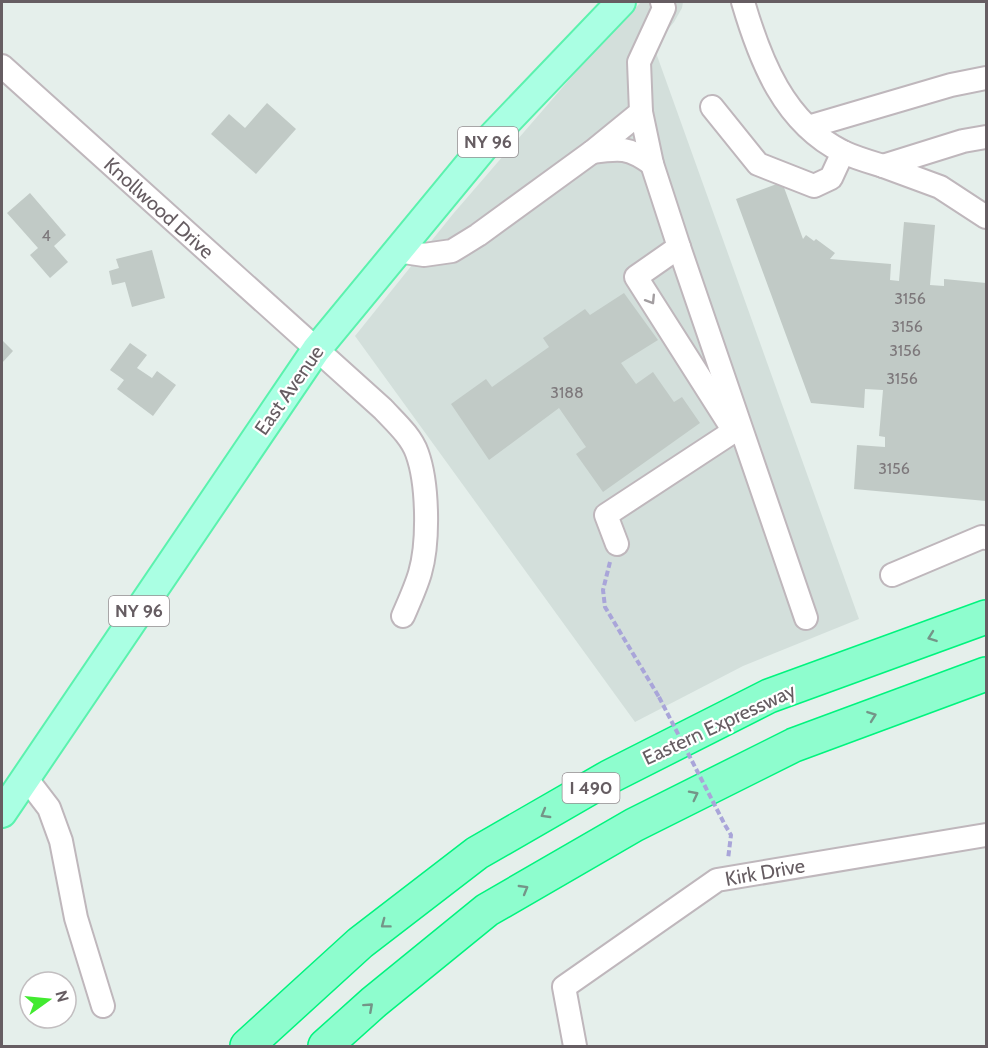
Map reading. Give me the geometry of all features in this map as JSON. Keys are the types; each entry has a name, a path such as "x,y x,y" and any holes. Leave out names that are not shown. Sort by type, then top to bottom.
{"highway":[{"name":"Eastern Expressway","path":"247,1047 360,943 488,847 609,777 769,696 987,617"},
{"name":"I 490","path":"325,1047 374,1002 488,910 634,825 794,745 987,674"}],"main road":[{"name":"East Avenue","path":"2,813 316,350 491,138 621,2"}],"street":[{"path":"662,2 664,8 639,62 641,112 652,164 806,618"},
{"path":"743,2 756,45 775,86 792,111 808,127 843,152 940,187 987,217"},
{"name":"Knollwood Drive","path":"2,66 383,409 401,428 417,452 423,483 426,527 421,572 404,616"},
{"path":"808,127 951,85 987,78"},
{"path":"712,107 758,164 814,186 831,178 843,152"},
{"path":"397,251 424,255 452,251 478,236 592,152 641,112"},
{"path":"883,166 963,141 987,137"},
{"path":"592,152 613,149 635,152 652,164"},
{"path":"679,247 636,277 752,459"},
{"path":"617,544 606,515 734,431"},
{"path":"892,575 982,537 987,538"},
{"path":"26,778 49,807 61,841 76,918 103,1006"},
{"name":"Kirk Drive","path":"575,1047 564,987 717,880 987,835"}],"path":[{"path":"617,544 607,570 603,590 605,607 659,697 731,835 725,878"}],"shaded area":[{"path":"641,2 683,2 674,22 660,39 655,50 859,619 743,666 635,722 355,336 453,214 581,66"}],"building":[{"path":"267,103 296,129 256,174 211,134 229,114 245,128"},
{"path":"782,182 803,239 806,235 814,241 816,239 835,253 830,259 891,264 890,280 899,281 904,222 935,225 930,285 944,286 944,279 986,283 986,501 854,489 857,445 885,447 885,437 879,436 883,390 865,389 864,408 811,403 736,199"},
{"path":"30,193 66,235 54,246 68,262 50,278 30,255 38,248 7,213"},
{"path":"152,250 165,298 132,307 125,282 112,285 109,271 119,268 116,259"},
{"path":"624,293 658,340 621,363 636,384 653,372 674,402 682,397 700,423 603,492 576,454 586,447 559,408 489,460 451,404 486,379 492,387 549,347 543,338 585,309 590,315"},
{"path":"2,340 13,351 2,363"},
{"path":"130,343 147,355 137,368 152,378 157,371 176,385 153,416 117,389 124,380 110,370"}]}
